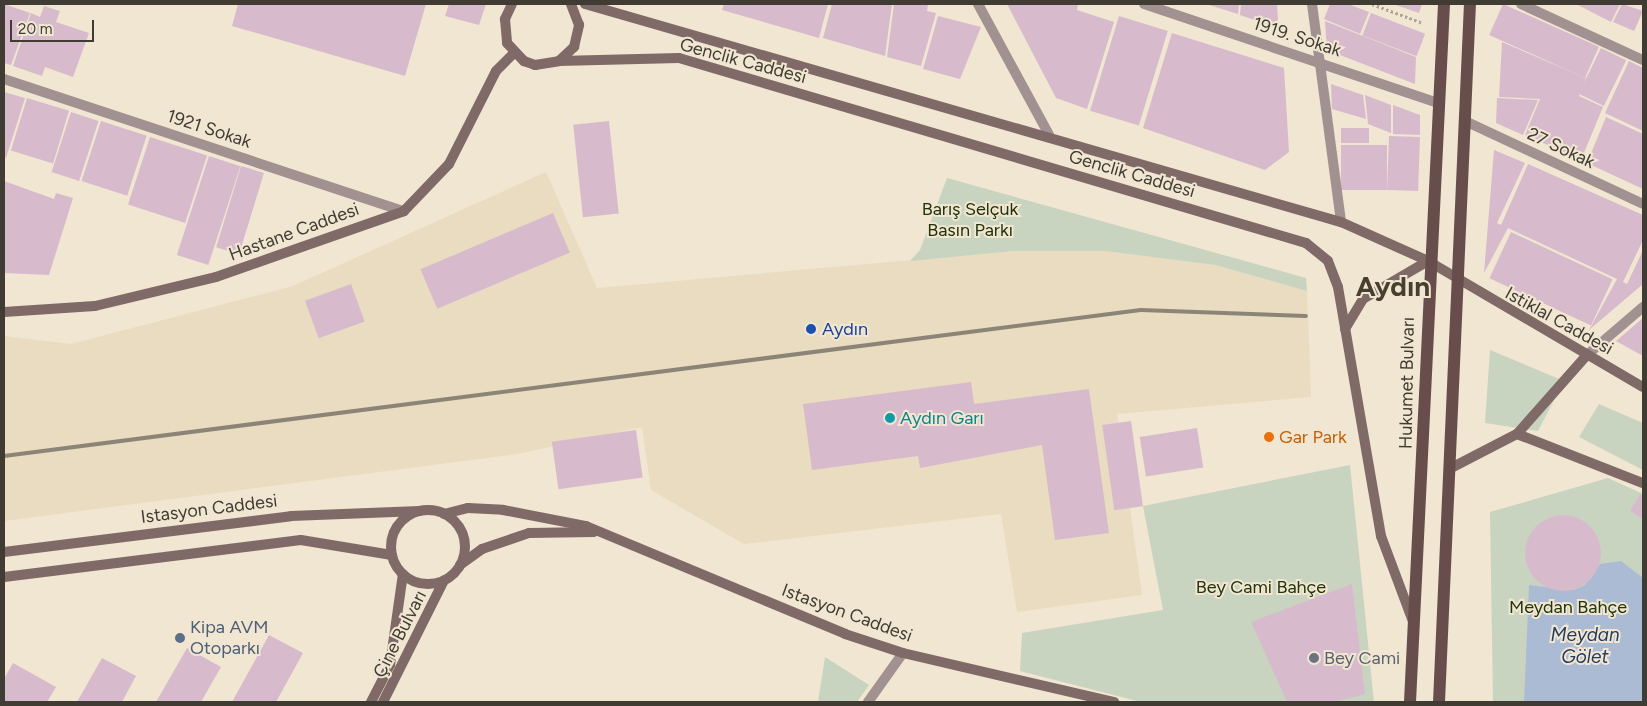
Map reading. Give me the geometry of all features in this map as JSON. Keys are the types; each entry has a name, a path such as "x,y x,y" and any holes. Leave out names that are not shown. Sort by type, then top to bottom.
{"main road":[{"name":"Hukumet Bulvarı","path":"1410,702 1428,261 1444,4"},
{"path":"1439,702 1451,468 1470,4"}],"street":[{"path":"512,4 504,31 514,53"},
{"path":"559,61 574,47 579,33 571,4"},
{"name":"Genclik Caddesi","path":"585,4 1049,135 1341,222 1428,261 1459,283"},
{"path":"978,4 1049,135"},
{"name":"1919. Sokak","path":"1144,4 1439,103"},
{"path":"1312,4 1341,222"},
{"path":"1521,4 1643,60"},
{"name":"Genclik Caddesi","path":"514,53 535,64 559,61 679,58 1306,243 1328,261 1338,287 1381,536 1413,622"},
{"name":"Hastane Caddesi","path":"4,312 95,306 216,278 404,210 449,164 496,70 514,53"},
{"name":"1921 Sokak","path":"4,79 404,210"},
{"name":"27 Sokak","path":"1465,121 1643,204"},
{"path":"1345,329 1364,299 1428,261"},
{"name":"Istiklal Caddesi","path":"1459,283 1643,386"},
{"path":"1451,468 1517,434 1586,355 1643,307"},
{"path":"1517,434 1643,483"},
{"name":"Istasyon Caddesi","path":"444,514 468,508 503,510 546,516 607,532 845,634 903,653 1114,702"},
{"path":"4,577 301,540 392,555 394,532 405,518 420,511 444,514 460,530 464,542 460,565"},
{"name":"Istasyon Caddesi","path":"4,552 291,516 420,511"},
{"name":"Çine Bulvarı","path":"383,702 444,580 460,565 482,549 529,533 607,532"},
{"name":"Çine Bulvarı","path":"392,555 403,574 423,583 444,580"},
{"name":"Çine Bulvarı","path":"371,702 390,665 403,574"},
{"path":"868,702 903,653"}],"path":[{"path":"1372,4 1442,31"}],"shaded area":[{"path":"546,172 597,288 1014,251 1105,251 1215,265 1307,291 1311,397 1117,414 1142,595 1017,612 1001,514 744,544 651,490 642,427 517,454 4,521 4,336 71,344 293,286"}],"green space":[{"name":"Barış Selçuk Basın Parkı","path":"947,178 1306,278 1307,291 1215,265 1105,251 1014,251 910,261 920,250"},
{"path":"1490,350 1564,381 1538,431 1485,423"},
{"path":"1599,404 1643,423 1643,470 1579,437"},
{"name":"Bey Cami Bahçe","path":"1350,465 1374,702 1141,702 1020,671 1022,633 1163,610 1143,506"},
{"name":"Meydan Bahçe","path":"1608,478 1643,494 1643,702 1493,702 1490,512"},
{"path":"825,657 869,685 857,702 818,702"}],"water":[{"name":"Meydan Gölet","path":"1621,561 1643,578 1643,702 1524,702 1529,585 1573,590 1585,585 1600,564"}],"building":[{"path":"4,4 30,13 11,65 4,63"},
{"path":"238,4 426,4 405,76 232,26"},
{"path":"449,4 486,4 479,25 445,16"},
{"path":"724,4 828,4 819,38 722,10"},
{"path":"832,4 892,4 885,56 823,38"},
{"path":"894,4 928,4 927,11 936,13 921,66 887,57"},
{"path":"1007,4 1078,4 1077,10 1114,22 1087,109 1056,98"},
{"path":"1206,4 1239,4 1238,14"},
{"path":"1241,4 1277,4 1278,20 1270,25 1240,15"},
{"path":"1330,4 1348,4 1369,12 1360,34 1324,19"},
{"path":"1393,4 1422,4 1419,13"},
{"path":"1503,4 1599,47 1585,78 1489,35"},
{"path":"1576,4 1620,4 1611,22"},
{"path":"1622,4 1643,11 1634,31 1613,22"},
{"path":"44,6 60,11 56,22 89,33 73,77 45,67 42,76 13,66 31,13 40,17"},
{"path":"1371,13 1425,34 1417,56 1362,35"},
{"path":"938,16 981,27 960,79 923,69"},
{"path":"1119,16 1168,31 1139,126 1090,111"},
{"path":"1325,21 1416,57 1415,84 1327,50"},
{"path":"1172,33 1284,68 1289,152 1265,170 1143,128"},
{"path":"1502,42 1586,78 1579,96 1603,107 1581,160 1525,135 1540,99 1499,97"},
{"path":"1601,48 1626,60 1604,106 1579,94"},
{"path":"1629,61 1643,68 1643,131 1605,113"},
{"path":"1331,84 1363,95 1366,119 1332,109"},
{"path":"4,92 25,98 6,158 4,157"},
{"path":"1365,95 1391,105 1391,133 1368,124"},
{"path":"27,98 69,111 53,163 11,151"},
{"path":"1497,98 1538,100 1523,135 1496,123"},
{"path":"1393,105 1420,115 1420,135 1393,134"},
{"path":"71,112 99,121 79,181 52,172"},
{"path":"1606,117 1643,134 1643,189 1587,163"},
{"path":"101,121 147,136 127,196 82,181"},
{"path":"609,121 619,213 583,217 573,125"},
{"path":"1341,128 1369,128 1369,143 1341,143"},
{"path":"1389,136 1420,137 1418,191 1387,190"},
{"path":"150,137 207,156 185,223 128,205"},
{"path":"1341,145 1387,145 1387,190 1341,190"},
{"path":"1494,150 1525,163 1497,223 1501,225 1528,164 1643,215 1643,240 1623,282 1627,284 1643,250 1643,284 1589,330 1617,279 1508,228 1484,273"},
{"path":"209,156 240,166 208,265 177,255"},
{"path":"241,166 264,173 239,254 216,247"},
{"path":"4,181 54,199 56,193 73,198 49,275 4,273"},
{"path":"553,213 570,253 437,309 420,269"},
{"path":"1511,232 1613,279 1591,326 1489,278"},
{"path":"351,284 365,322 319,338 305,301"},
{"path":"1643,318 1643,356 1616,341"},
{"path":"971,382 974,404 1089,389 1109,533 1055,540 1042,445 920,468 918,456 812,470 803,404"},
{"path":"1131,421 1143,506 1114,510 1102,425"},
{"path":"1197,428 1203,468 1146,477 1140,437"},
{"path":"636,430 643,478 559,489 552,442"},
{"path":"1640,494 1643,496 1643,519 1630,511"},
{"path":"1563,515 1577,518 1590,526 1598,539 1601,553 1598,567 1590,580 1577,588 1563,591 1549,588 1536,580 1528,567 1525,553 1528,539 1536,526 1549,518"},
{"name":"Bey Cami","path":"1352,584 1365,694 1334,702 1287,702 1251,622"},
{"path":"269,635 303,653 276,702 232,702"},
{"path":"187,648 221,667 201,702 156,702"},
{"path":"102,658 136,676 122,702 77,702"},
{"path":"13,663 56,687 47,702 4,702 4,679"}],"railway":[{"path":"4,456 1141,310 1306,316"}],"place":[{"name":"Aydın","path":"811,329"},
{"name":"Aydın Garı","path":"890,418"},
{"name":"Gar Park","path":"1269,437"},
{"name":"Kipa AVM Otoparkı","path":"180,638"},
{"name":"Bey Cami","path":"1314,658"}],"district":[{"name":"Aydın","path":"1393,286"}]}
